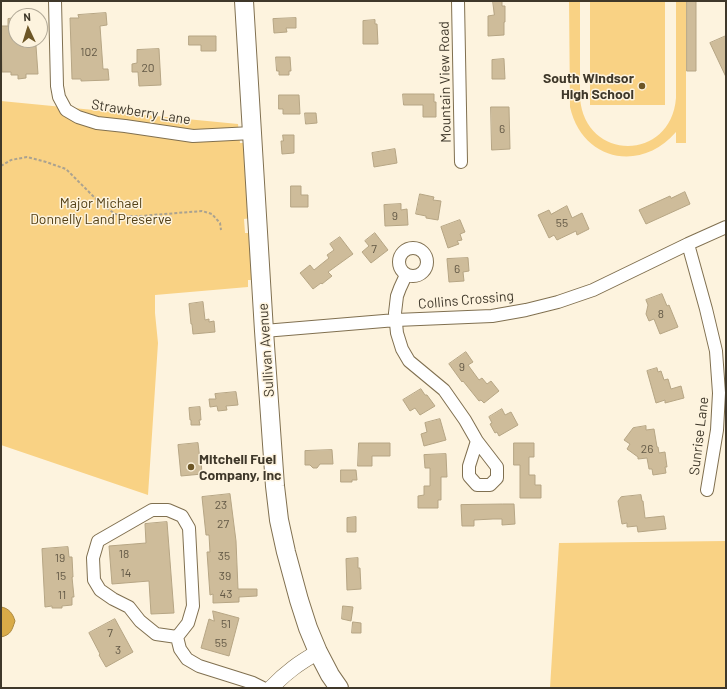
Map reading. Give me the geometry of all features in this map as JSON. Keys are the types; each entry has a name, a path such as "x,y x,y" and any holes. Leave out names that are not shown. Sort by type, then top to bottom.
{"main road":[{"name":"Sullivan Avenue","path":"244,1 264,331 275,486 279,520 284,547 308,628 318,652 339,688"}],"street":[{"name":"Strawberry Lane","path":"54,1 57,86 59,97 66,110 78,117 97,122 193,136 252,133"},
{"name":"Mountain View Road","path":"458,1 461,162"},
{"name":"Collins Crossing","path":"264,331 396,320 492,316 526,310 593,290 726,227"},
{"name":"Sunrise Lane","path":"688,244 716,351 719,393 718,422 707,490"},
{"path":"406,275 397,296 396,306 397,333 402,349 409,361 444,390 465,420 477,441"},
{"path":"152,510 168,510 182,516 189,528 193,606 188,622 177,637 156,634 140,621 129,607 113,600 100,590 94,580 93,558 98,542 152,510"},
{"path":"177,637 180,649 187,659 199,666 253,683 263,688"},
{"path":"271,688 291,669 318,652"}],"path":[{"path":"1,166 11,160 27,157 46,162 66,169 100,203 115,214 140,216 202,211 212,214 220,223 221,230"}],"green space":[{"path":"569,1 580,1 580,98 585,119 596,134 611,143 628,146 645,143 660,134 671,119 676,98 676,1 686,1 686,143 676,143 676,132 662,145 646,153 630,156 614,155 600,149 587,139 577,125 570,107"},
{"path":"590,1 665,1 665,105 590,105"},
{"name":"Major Michael Donnelly Land Preserve","path":"1,101 238,124 240,143 245,143 251,218 244,219 245,233 252,233 253,280 248,280 248,287 155,295 158,343 148,495 1,445"},
{"path":"726,541 726,688 550,688 559,543"}],"shaded area":[{"path":"1,607 10,612 15,621 11,632 1,637"}],"building":[{"path":"493,1 502,1 502,6 505,6 504,35 488,36 488,16 494,15"},
{"path":"687,1 696,1 696,71 687,71"},
{"path":"106,13 107,25 100,26 103,69 108,69 109,80 81,81 81,79 72,79 70,18 79,18 78,15"},
{"path":"296,18 296,28 286,28 287,32 274,33 273,19"},
{"path":"375,20 375,24 377,24 378,44 363,44 363,21"},
{"path":"1,26 8,26 8,48 36,48 38,74 26,74 26,78 18,79 18,75 11,75 11,72 2,72"},
{"path":"189,36 216,36 216,51 201,51 201,45 189,45"},
{"path":"726,36 726,77 710,43"},
{"path":"159,49 161,85 139,86 138,72 132,72 132,64 137,63 137,50"},
{"path":"276,57 290,57 291,71 289,71 289,75 279,75 279,71 277,71"},
{"path":"504,59 505,79 492,79 492,60"},
{"path":"403,94 434,94 434,102 436,102 436,117 423,117 423,105 404,105"},
{"path":"279,95 299,95 300,114 283,114 283,109 279,109"},
{"path":"491,107 509,107 510,149 492,150"},
{"path":"305,113 316,113 317,123 306,124"},
{"path":"283,135 294,135 294,153 282,154 281,141 283,141"},
{"path":"395,149 397,163 374,167 372,153"},
{"path":"291,186 301,186 301,195 308,195 308,207 291,207"},
{"path":"685,192 690,204 646,224 639,210 670,196 671,198"},
{"path":"420,194 434,197 433,200 441,201 438,220 426,218 426,216 416,214"},
{"path":"401,204 401,210 407,209 408,225 385,226 384,205"},
{"path":"567,206 572,218 582,213 589,229 577,235 576,231 557,240 554,235 549,238 538,215 549,210 551,214"},
{"path":"460,220 465,232 460,234 462,240 457,241 459,244 448,248 441,227"},
{"path":"375,233 388,250 371,263 362,252 369,246 365,241"},
{"path":"340,237 353,254 328,272 332,276 313,289 300,273 310,265 314,270 329,258 327,255 334,250 330,244"},
{"path":"468,258 469,271 463,272 464,281 449,282 447,259"},
{"path":"662,294 667,306 669,305 678,327 660,334 654,319 649,321 646,314 648,305 646,300"},
{"path":"203,302 205,320 209,319 209,322 214,321 215,332 193,334 189,304"},
{"path":"466,352 473,362 468,365 479,380 482,378 487,384 491,381 499,391 484,403 481,400 479,401 463,381 462,382 449,364"},
{"path":"657,368 658,372 661,371 664,380 668,379 671,389 681,386 684,398 665,403 665,400 656,403 647,371"},
{"path":"421,389 435,406 420,415 415,408 410,411 403,400"},
{"path":"236,392 238,405 226,406 227,410 218,411 217,406 210,407 209,399 216,399 215,394"},
{"path":"200,407 200,425 191,425 189,408"},
{"path":"502,409 505,415 511,412 518,425 499,436 497,432 495,433 490,424 492,423 489,417"},
{"path":"440,419 446,440 424,446 421,434 427,432 425,423"},
{"path":"646,426 646,430 654,429 659,453 665,452 667,467 665,467 666,473 653,475 652,469 649,469 647,458 638,459 638,457 627,449 630,444 624,440 633,428"},
{"name":"Mitchell Fuel Company, Inc","path":"198,443 202,474 181,476 178,445"},
{"path":"359,443 390,443 390,456 372,456 372,466 358,466"},
{"path":"514,443 534,443 534,457 529,457 529,475 535,475 535,485 541,485 541,498 520,498 520,465 514,465"},
{"path":"332,450 333,464 320,464 317,468 313,468 310,465 305,465 305,451"},
{"path":"446,454 447,477 441,477 441,500 438,500 438,508 418,508 418,496 424,495 424,486 430,486 430,468 425,468 424,455"},
{"path":"341,470 356,470 357,480 352,480 352,482 341,482"},
{"path":"230,494 236,541 238,589 257,589 257,596 239,597 239,602 213,603 213,594 210,595 207,552 210,552 209,535 206,535 202,497"},
{"path":"641,495 645,518 664,516 666,529 638,532 637,526 627,527 627,523 622,524 618,501 621,497"},
{"path":"514,504 515,524 502,525 502,519 493,519 474,520 474,526 462,526 461,505"},
{"path":"356,517 356,532 347,532 347,518"},
{"path":"167,522 174,613 151,614 149,581 112,584 109,546 146,543 145,524"},
{"path":"68,547 69,557 72,557 74,597 72,597 72,605 62,606 62,608 52,608 52,606 45,607 42,549"},
{"path":"358,558 361,589 347,590 346,559"},
{"path":"343,606 353,607 351,621 342,619"},
{"path":"213,611 239,618 229,656 201,648 209,619 214,621"},
{"path":"115,619 133,652 106,667 89,633"},
{"path":"353,622 361,623 361,633 352,633"}],"place":[{"name":"South Windsor High School","path":"642,86"},
{"name":"Mitchell Fuel Company, Inc","path":"191,467"}]}
